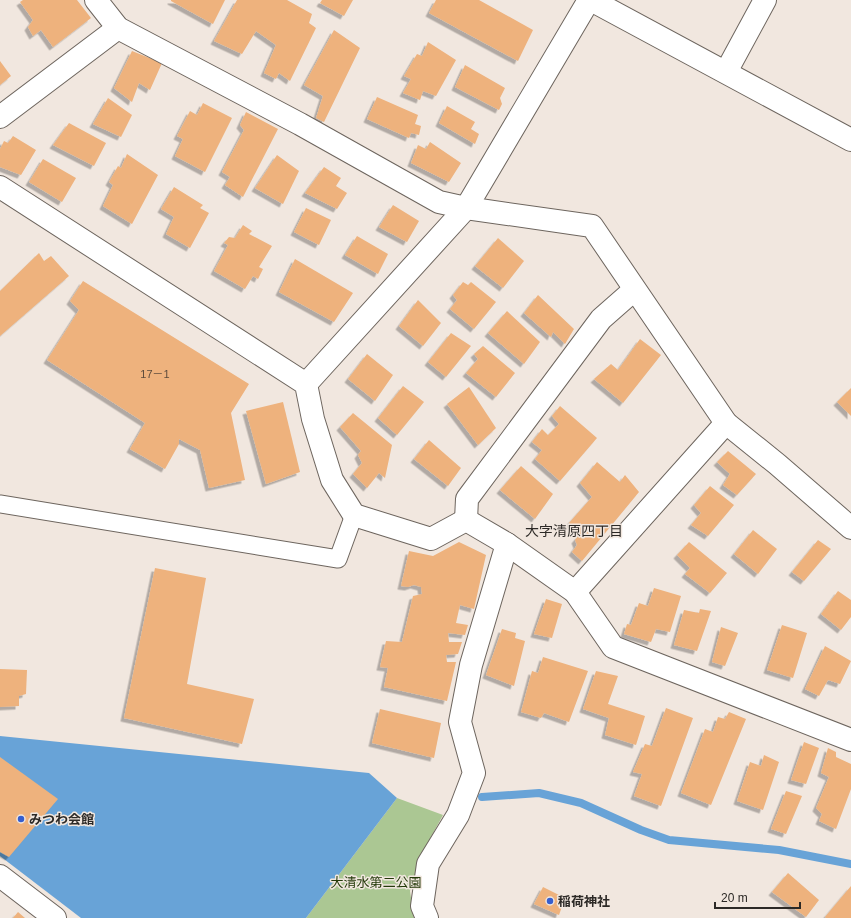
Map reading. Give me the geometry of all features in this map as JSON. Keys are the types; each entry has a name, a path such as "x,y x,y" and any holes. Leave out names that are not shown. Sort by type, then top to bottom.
{"street":[{"path":"96,0 118,28 300,124 439,202 466,208 592,226 634,290 726,423 777,464 851,528"},
{"path":"306,384 466,208 590,0 851,140"},
{"path":"726,72 765,0"},
{"path":"0,117 118,28"},
{"path":"0,187 306,384 313,419 332,480 354,515 431,540 466,520"},
{"path":"466,520 466,499 601,319 634,290"},
{"path":"575,592 726,423"},
{"path":"466,520 507,544 575,592 613,647 851,740"},
{"path":"428,918 422,906 428,864 458,815 474,773 460,722 471,665 507,544"},
{"path":"0,876 55,918"}],"lane":[{"path":"0,504 338,559 354,515"}],"green space":[{"name":"大清水第二公園","path":"397,798 443,815 421,855 410,891 414,918 306,918"}],"water":[{"path":"0,736 369,773 397,798 306,918 81,918 0,856"}],"building":[{"path":"23,0 77,0 91,18 53,47 41,30 33,36 28,27 33,20 20,2"},
{"path":"171,0 225,0 213,24"},
{"path":"237,0 287,0 312,14 309,23 316,28 290,81 279,73 276,79 264,73 276,45 256,31 242,54 214,41"},
{"path":"322,0 353,0 344,16 320,3"},
{"path":"436,0 479,0 533,30 518,61 429,13"},
{"path":"334,30 360,48 324,122 316,118 323,96 304,85"},
{"path":"428,42 456,60 436,96 423,91 420,100 403,93 411,79 404,76 417,54 422,56"},
{"path":"132,51 162,63 150,90 139,83 132,102 114,88"},
{"path":"0,61 11,76 0,85"},
{"path":"465,65 505,88 500,98 502,104 499,110 455,87"},
{"path":"377,97 418,115 415,124 421,126 419,135 411,133 409,138 367,119"},
{"path":"108,98 132,115 121,137 93,124"},
{"path":"203,103 232,118 205,172 175,156 183,139 177,136 190,111 197,115"},
{"path":"447,106 475,122 471,129 479,134 475,144 439,123"},
{"path":"246,112 278,129 243,197 225,185 230,177 222,172 244,130 240,125"},
{"path":"69,123 106,143 94,166 53,145"},
{"path":"13,136 36,150 21,175 0,167 0,149 4,141 8,143"},
{"path":"430,142 461,163 449,182 411,163 418,145 426,149"},
{"path":"127,154 158,175 132,224 103,206 113,185 109,182 118,166 121,168"},
{"path":"277,155 299,171 283,204 255,188"},
{"path":"43,159 76,178 62,202 29,182"},
{"path":"324,167 341,178 336,186 347,193 337,209 305,193"},
{"path":"174,187 203,205 200,208 209,213 190,248 166,234 174,217 161,209"},
{"path":"393,205 419,221 407,242 379,227"},
{"path":"306,208 331,220 319,245 294,232"},
{"path":"243,225 252,231 249,234 272,246 259,267 263,269 258,279 253,276 245,289 214,271 228,245 224,243 229,237 235,238"},
{"path":"357,236 388,254 378,274 345,255"},
{"path":"498,238 524,261 503,288 475,266"},
{"path":"39,253 44,261 51,256 69,276 0,336 0,291"},
{"path":"295,259 353,293 334,322 279,292"},
{"path":"83,281 249,384 231,413 245,480 209,488 200,450 179,439 179,444 165,469 130,449 145,423 47,360 79,310 70,301"},
{"path":"463,282 468,285 471,282 496,302 474,329 450,309 457,300 453,295"},
{"path":"538,295 574,329 565,344 553,332 551,337 524,313"},
{"path":"418,300 441,323 423,346 399,326"},
{"path":"507,311 540,342 524,364 488,333"},
{"path":"451,333 471,346 446,377 428,362"},
{"path":"640,339 661,355 623,403 594,379 611,364 618,370"},
{"path":"483,346 515,373 496,397 466,373 478,359 474,354"},
{"path":"367,354 393,375 375,401 348,379"},
{"path":"403,386 424,402 397,435 378,418"},
{"path":"469,387 496,428 478,445 447,404"},
{"path":"851,388 851,416 837,402"},
{"path":"283,402 300,472 266,484 246,411"},
{"path":"560,406 597,438 560,481 535,459 542,450 532,442 542,429 548,435 559,424 552,416"},
{"path":"353,413 392,445 385,478 379,473 367,488 353,474 362,463 358,455 361,451 340,427"},
{"path":"429,440 461,468 448,486 414,459"},
{"path":"728,451 756,474 737,495 723,485 730,474 717,462"},
{"path":"597,462 620,482 625,475 639,492 582,561 572,552 577,545 575,540 580,534 569,523 592,497 580,483"},
{"path":"521,466 553,494 535,519 500,490"},
{"path":"710,486 734,505 708,536 691,525 701,513 694,505"},
{"path":"753,530 777,549 758,574 734,554"},
{"path":"818,540 831,549 804,581 792,572"},
{"path":"459,542 486,555 474,609 460,605 456,623 468,625 465,635 448,633 449,642 462,642 458,654 446,655 447,662 456,662 447,701 384,687 388,668 380,667 386,641 402,642 413,596 422,594 421,587 414,585 408,587 401,586 409,551 433,556"},
{"path":"689,542 727,573 710,593 685,574 690,568 677,555"},
{"path":"155,568 206,578 187,684 254,699 242,744 124,718"},
{"path":"654,588 681,596 670,632 656,629 651,642 624,634 627,624 631,625 639,603 648,606"},
{"path":"838,591 851,600 851,617 841,630 821,614"},
{"path":"546,599 562,604 552,638 534,634"},
{"path":"700,609 711,611 697,651 674,645 684,610 699,613"},
{"path":"782,625 807,633 793,678 767,670"},
{"path":"721,627 738,633 725,666 712,662"},
{"path":"502,629 516,633 515,638 525,641 514,686 486,675"},
{"path":"825,646 851,661 840,684 828,680 819,696 805,689"},
{"path":"543,657 588,671 569,722 544,713 541,718 521,712 532,671 538,673"},
{"path":"0,669 27,670 26,694 19,696 19,706 0,707"},
{"path":"596,671 618,676 608,704 645,716 636,745 605,735 609,718 583,709"},
{"path":"666,708 693,718 661,806 634,796 642,774 633,772 645,744 652,746"},
{"path":"380,709 441,723 434,758 372,743"},
{"path":"729,712 746,719 711,805 681,793 705,729 713,732 718,717 725,719"},
{"path":"804,742 819,748 806,784 791,780"},
{"path":"828,748 836,752 836,757 851,764 851,789 836,829 819,821 822,814 816,808 829,777 821,773"},
{"path":"764,755 779,762 763,810 737,801 750,762 761,766"},
{"name":"みつわ会館","path":"0,757 58,799 9,857 0,852"},
{"path":"786,791 802,796 786,834 771,829"},
{"path":"788,873 819,900 806,917 772,892"},
{"path":"851,886 851,918 826,918 825,917"},
{"name":"稲荷神社","path":"543,887 565,898 559,915 534,904"},
{"path":"18,912 25,918 13,918"}],"waterway":[{"path":"482,797 539,793 581,803 641,830 669,840 779,850 851,864"}],"place":[{"name":"みつわ会館","path":"21,819"},
{"name":"稲荷神社","path":"550,901"}],"district":[{"name":"大字清原四丁目","path":"574,531"}]}
